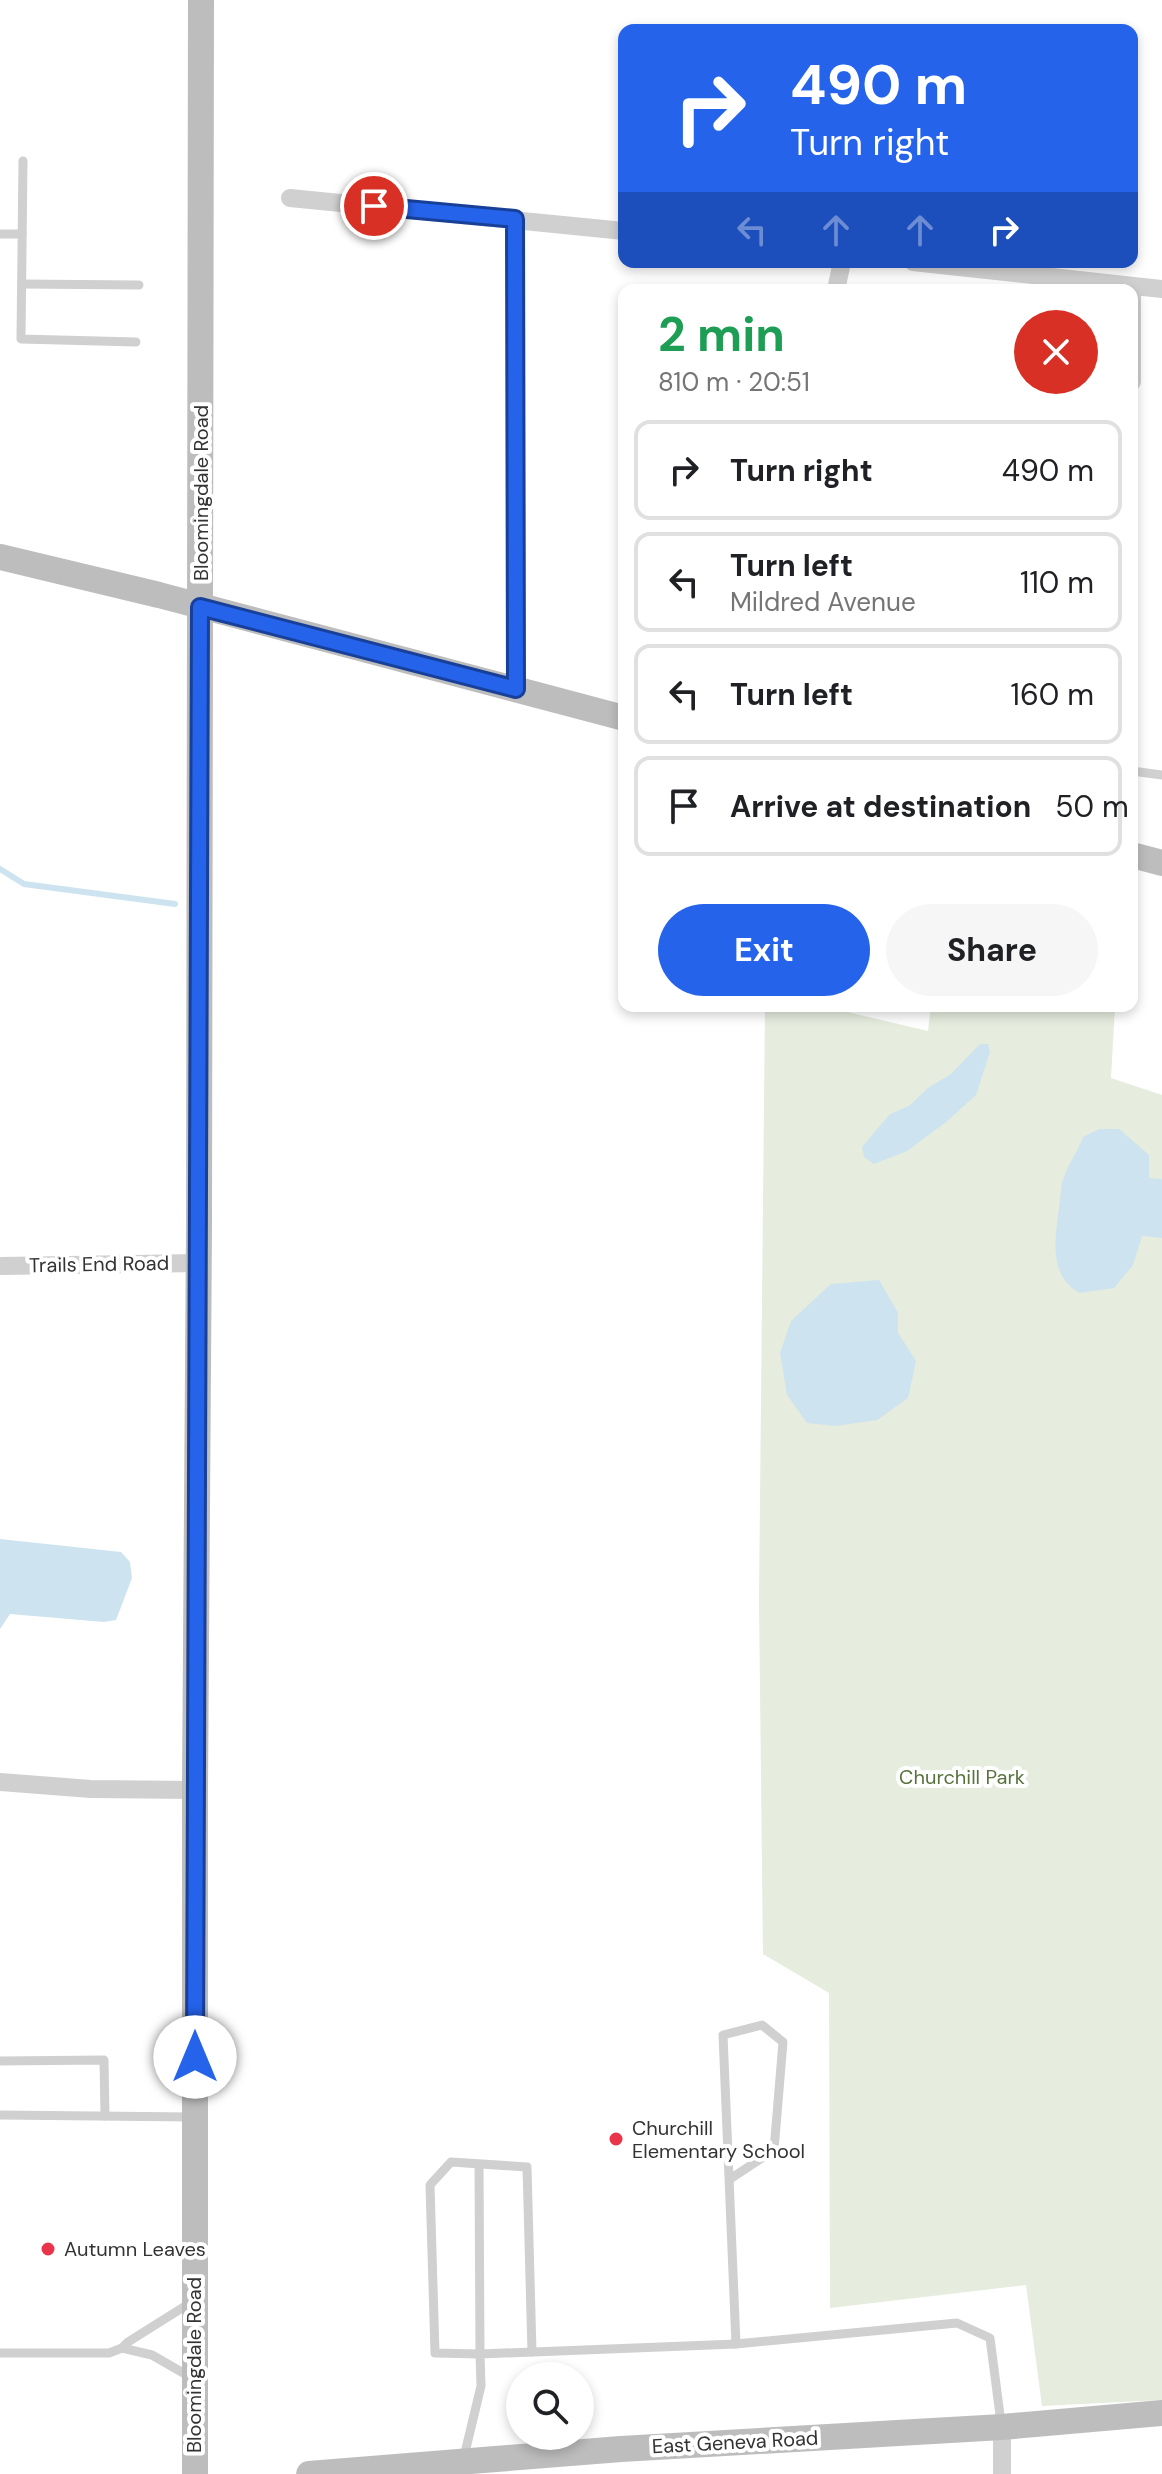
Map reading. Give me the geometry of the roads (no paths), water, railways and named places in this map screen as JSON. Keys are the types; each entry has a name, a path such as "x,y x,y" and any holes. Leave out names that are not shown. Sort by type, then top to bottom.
{"street":[{"name":"Bloomingdale Road","path":"195,2474 201,0"},
{"path":"290,198 618,230"},
{"path":"515,219 516,689"},
{"path":"968,268 1114,284"},
{"path":"1138,287 1162,289"},
{"path":"0,557 618,716"},
{"path":"1138,857 1162,863"},
{"name":"Trails End Road","path":"0,1266 198,1263"},
{"path":"0,1782 91,1789 195,1790"},
{"name":"East Geneva Road","path":"309,2474 621,2449 1002,2427 1162,2413"},
{"path":"1002,2427 1002,2474"}],"lane":[{"path":"23,161 21,339 136,342"},
{"path":"0,234 22,234"},
{"path":"22,284 139,285"},
{"path":"1138,772 1162,775"},
{"path":"730,2179 774,2150 783,2042 762,2025 723,2035 736,2344"},
{"path":"0,2061 104,2060 105,2116"},
{"path":"0,2115 195,2117"},
{"path":"532,2352 527,2167 451,2162 430,2185 435,2353 480,2354 532,2352 736,2344 957,2323 990,2338 1002,2427"},
{"path":"463,2462 481,2386 479,2165"},
{"path":"0,2353 109,2353 122,2348 194,2301"},
{"path":"122,2348 152,2355 193,2379"}],"water":[{"path":"980,1044 988,1044 990,1052 976,1095 907,1151 874,1164 864,1157 862,1147 890,1114 909,1106 928,1088 951,1074"},
{"path":"1099,1129 1119,1129 1149,1155 1149,1178 1162,1179 1162,1238 1142,1236 1133,1265 1114,1288 1079,1293 1062,1276 1056,1255 1061,1188 1083,1137"},
{"path":"879,1280 898,1313 898,1333 916,1361 908,1398 877,1420 836,1426 807,1423 787,1395 780,1353 791,1321 831,1284"},
{"path":"0,1539 121,1552 130,1562 132,1578 116,1620 104,1622 10,1614 0,1629"}],"waterway":[{"path":"0,869 24,884 175,904"}],"place":[{"name":"Churchill Elementary School","path":"616,2139"},
{"name":"Autumn Leaves","path":"48,2249"}],"park label":[{"name":"Churchill Park","path":"962,1777"}]}
